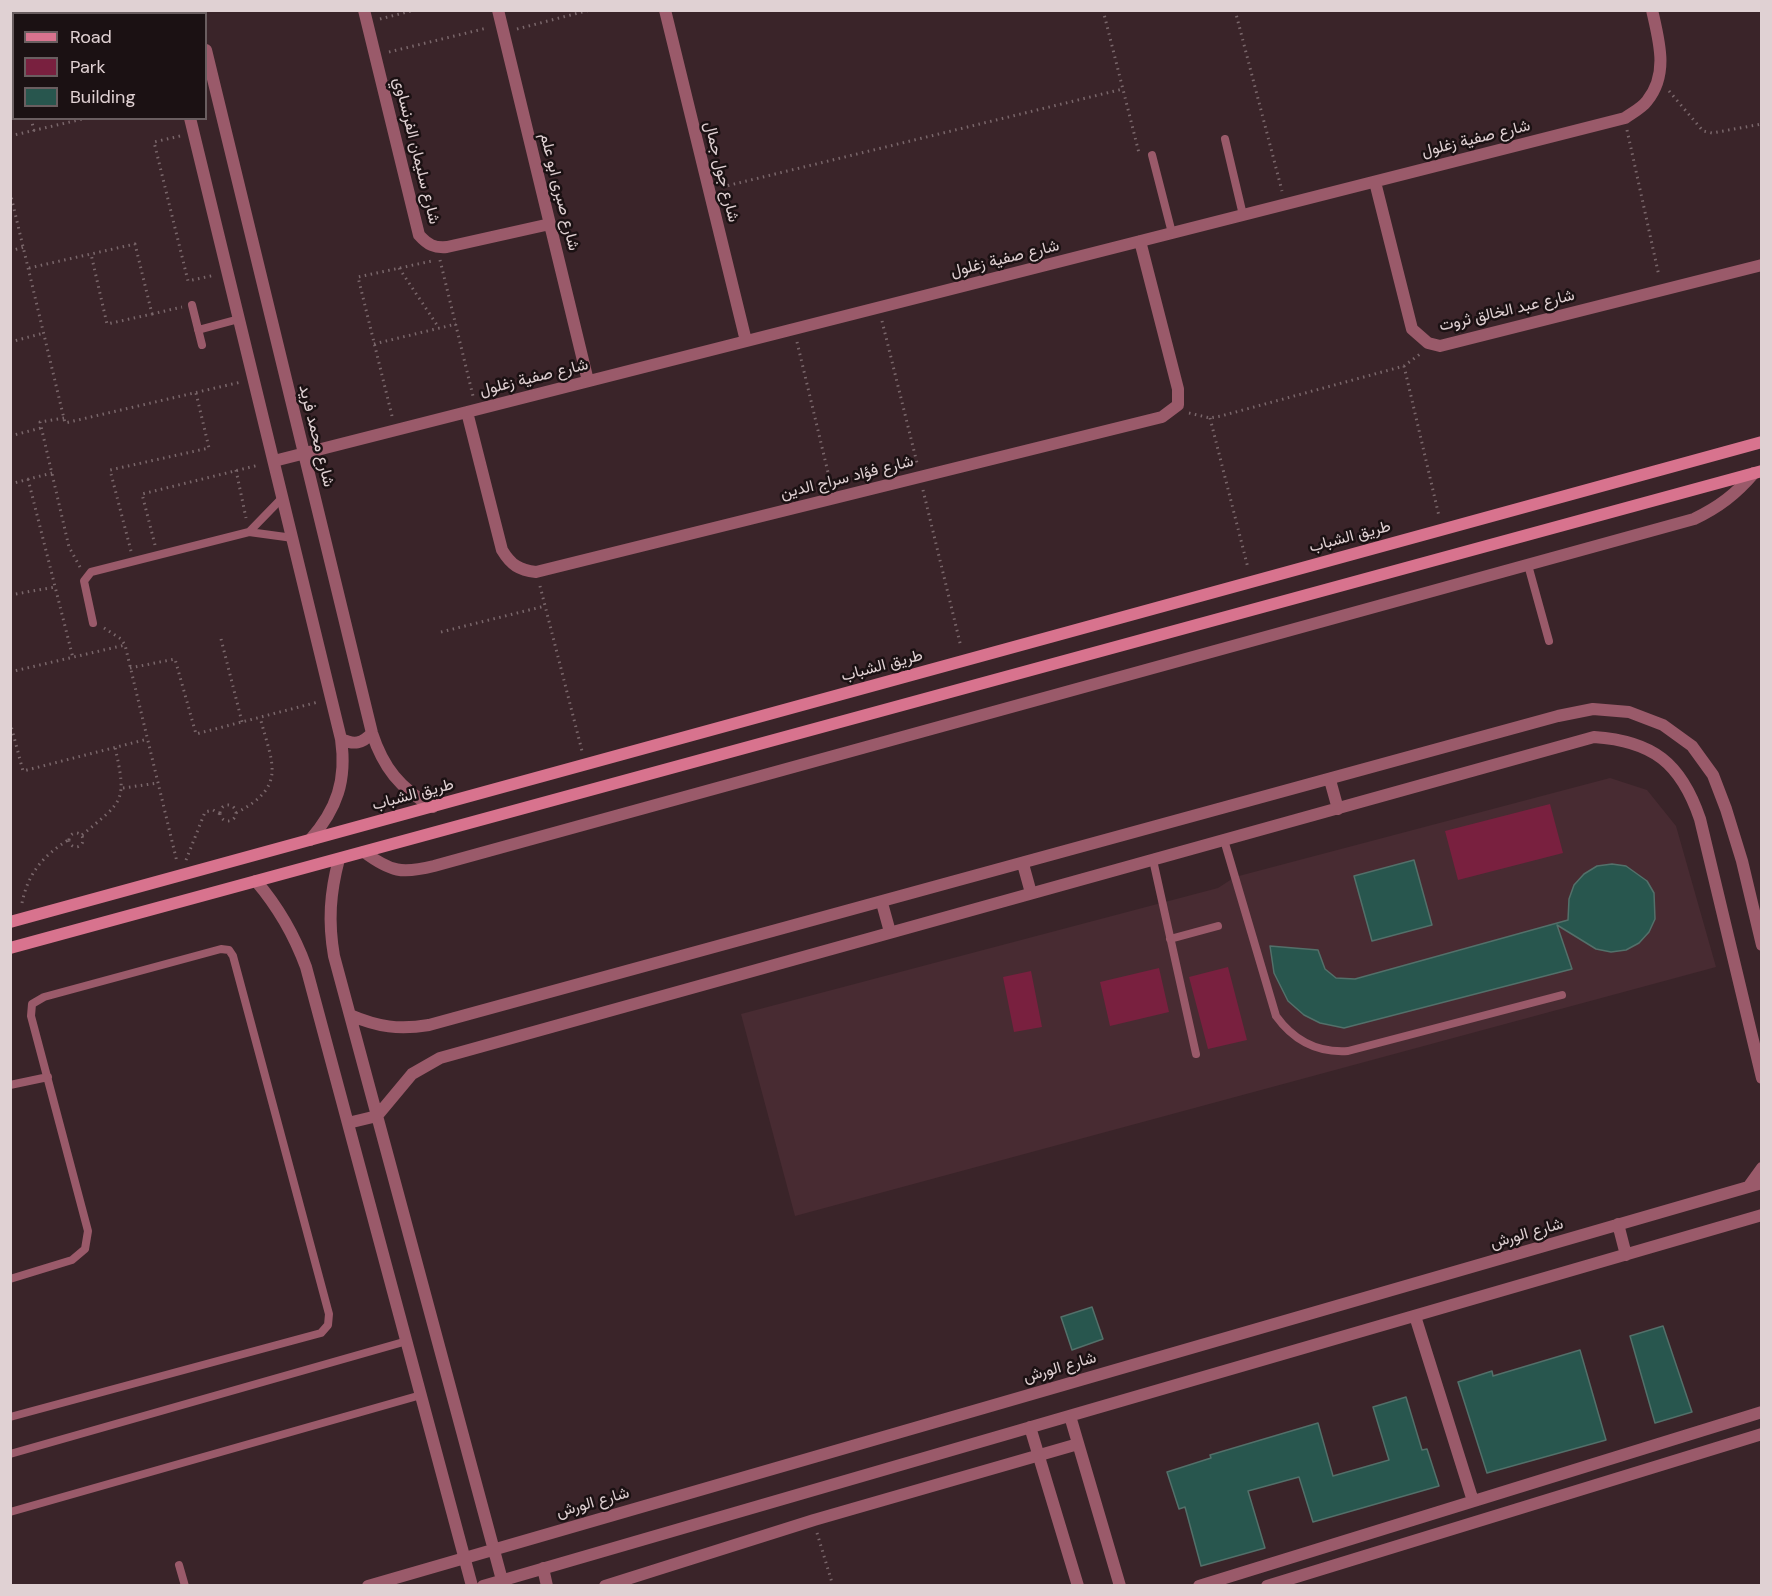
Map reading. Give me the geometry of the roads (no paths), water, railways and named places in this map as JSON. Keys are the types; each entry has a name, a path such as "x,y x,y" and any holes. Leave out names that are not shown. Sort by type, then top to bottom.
{"street":[{"name":"شارع صبرى ابو علم","path":"498,10 588,381"},
{"name":"شارع جول جمال","path":"665,10 746,341"},
{"name":"شارع صفية زغلول","path":"274,461 1624,118 1647,102 1659,79 1662,53 1652,10"},
{"name":"شارع سليمان الفرنساوي","path":"366,16 419,235 426,243 438,254 550,224"},
{"name":"شارع محمد فريد","path":"207,54 372,733 382,760 400,784 433,807"},
{"path":"191,120 341,739 344,761 342,783 336,804 325,823 310,840"},
{"name":"شارع عبد الخالق ثروت","path":"1375,182 1413,329 1428,343 1440,346 1761,265"},
{"name":"شارع فؤاد سراج الدين","path":"472,411 502,550 509,563 522,570 537,572 1162,417 1178,405 1178,389 1140,241"},
{"name":"طريق الشباب","path":"14,921 1761,442"},
{"path":"364,852 384,867 393,869 410,872 434,866 1694,519 1718,508 1758,472"},
{"path":"10,948 1758,472"},
{"path":"350,1015 375,1026 402,1030 429,1025 882,903 1558,716 1593,709 1629,712 1663,725 1692,747 1713,775 1735,835 1761,945"},
{"path":"341,739 358,743 366,740 372,733"},
{"path":"348,1123 377,1116 412,1074 440,1058 1338,809 1565,743 1594,737 1623,739 1650,750 1674,768 1691,791 1700,819 1761,1078"},
{"path":"1330,780 1338,809"},
{"path":"339,859 331,891 329,924 334,956 502,1580"},
{"path":"1023,864 1031,893"},
{"path":"256,881 278,907 295,936 306,967 472,1586"},
{"path":"882,903 890,932"},
{"path":"1755,1185 1761,1168"},
{"name":"شارع الورش","path":"368,1586 1755,1185"},
{"path":"483,1586 1761,1215"},
{"path":"1618,1224 1626,1255"},
{"path":"1415,1316 1473,1501"},
{"path":"1199,1586 1761,1412"},
{"path":"1070,1416 1120,1586"},
{"path":"1030,1427 1078,1586"},
{"path":"1267,1586 1761,1434"},
{"path":"605,1586 814,1520 1078,1444"},
{"path":"543,1568 547,1586"}],"lane":[{"path":"1225,139 1243,215"},
{"path":"1152,155 1172,233"},
{"path":"192,305 202,345"},
{"path":"198,330 239,320"},
{"path":"249,532 283,497"},
{"path":"93,623 84,581 87,574 249,532 293,538"},
{"path":"1528,565 1549,640"},
{"path":"1224,840 1276,1016 1284,1027 1305,1044 1328,1051 1348,1051 1562,995"},
{"path":"1152,860 1196,1054"},
{"path":"1170,939 1218,926"},
{"path":"10,1279 72,1260 85,1249 88,1231 31,1016 32,1004 44,997 221,949 229,950 234,956 329,1314 328,1325 321,1333 10,1417"},
{"path":"10,1085 48,1077"},
{"path":"10,1454 406,1341"},
{"path":"10,1512 421,1395"},
{"path":"179,1565 185,1586"}]}
